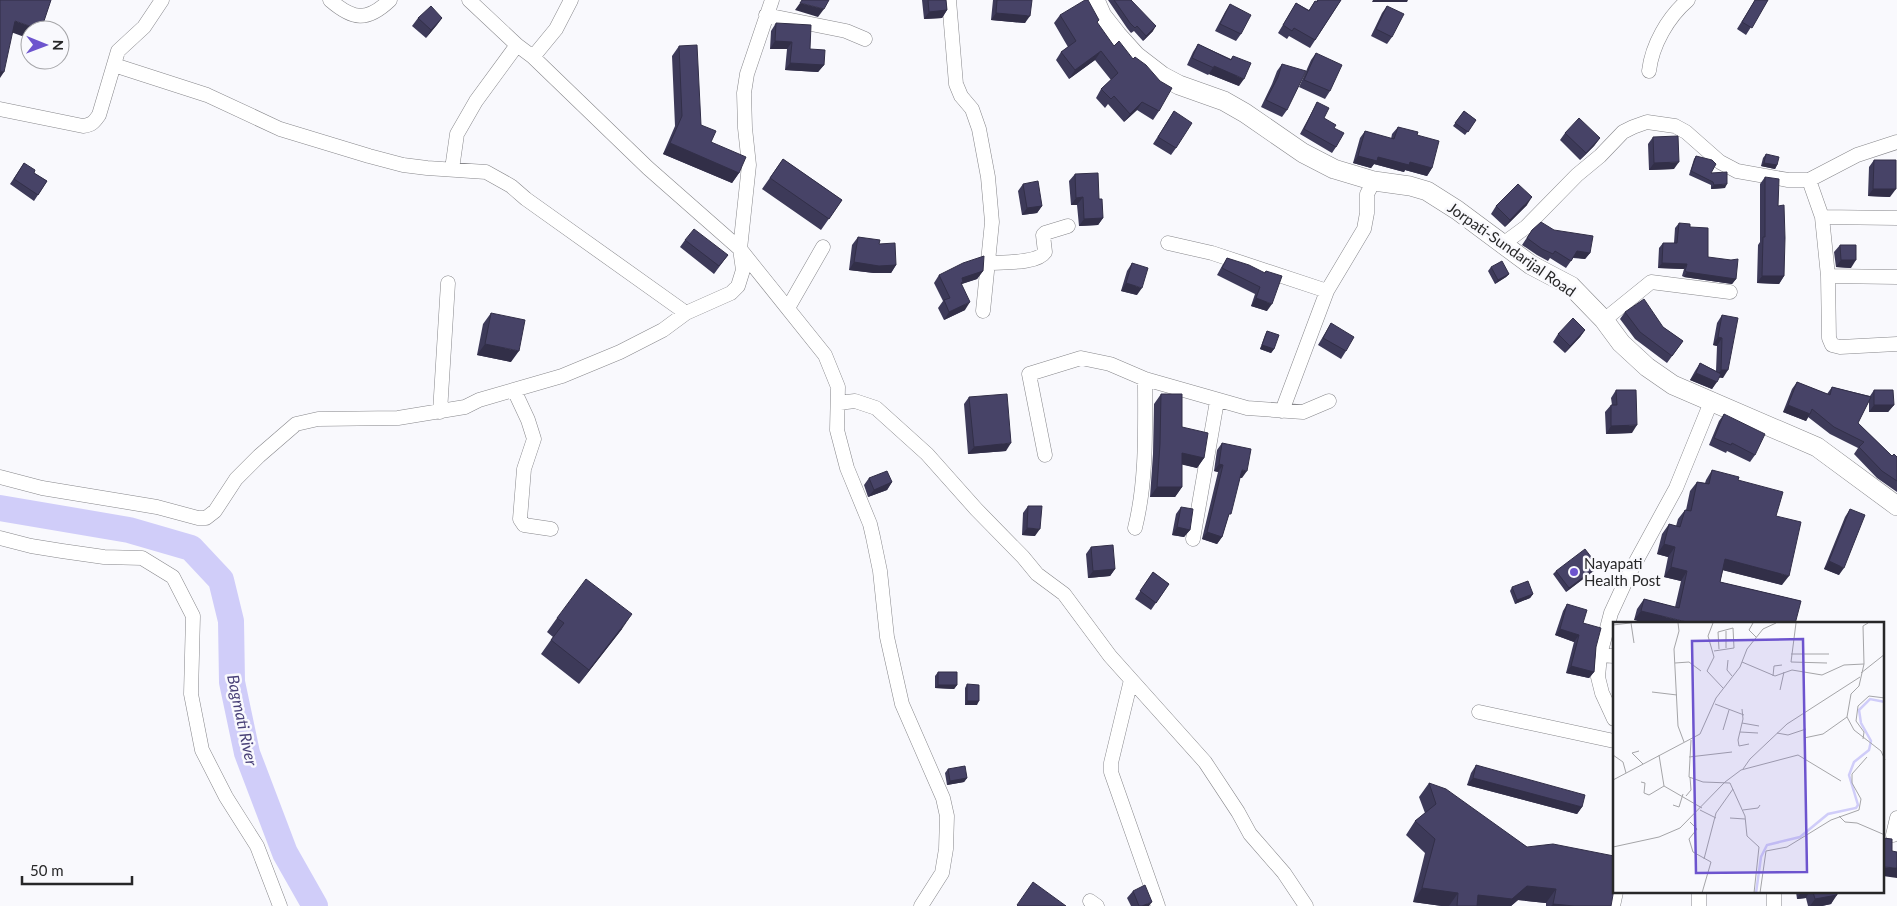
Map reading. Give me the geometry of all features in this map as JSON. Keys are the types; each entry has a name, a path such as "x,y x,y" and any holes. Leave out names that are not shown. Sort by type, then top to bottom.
{"main road":[{"name":"Jorpati-Sundarijal Road","path":"1095,0 1102,16 1117,35 1136,56 1162,76 1179,85 1224,101 1245,113 1303,153 1334,170 1374,181 1410,186 1427,191 1531,265 1571,286 1604,320 1621,343 1647,367 1673,385 1817,447 1897,506"}],"street":[{"path":"0,109 90,126 98,115 118,51 144,27 162,0"},
{"path":"330,0 351,15 360,16 370,14 390,0"},
{"path":"469,0 517,45 533,57 648,168 740,249 825,355 838,387 838,430 847,468 871,530 880,571 887,637 902,704 943,798 947,816 946,849 942,873 921,906"},
{"path":"533,57 556,29 571,0"},
{"path":"0,477 42,488 83,496 123,500 198,518 206,518 215,511 236,479 258,456 296,424 318,419 398,418 465,407 479,400 562,376 620,352 663,330 686,313 719,300 738,286 743,270 740,249 749,165 744,93 747,74 772,0"},
{"path":"949,0 956,84 961,96 972,109 979,129 988,177 992,222 983,311"},
{"path":"1649,71 1650,58 1658,42 1673,15 1688,0"},
{"path":"766,15 846,31 865,39"},
{"path":"452,169 457,134 476,101 517,45"},
{"path":"114,65 207,95 280,130 403,165 486,172 498,177 686,313"},
{"path":"1503,244 1526,227 1576,175 1600,156 1623,132 1647,122 1675,126 1686,132 1708,152 1737,171 1788,180 1810,180 1857,155 1897,142"},
{"path":"1810,180 1822,217 1828,276 1829,338 1832,344 1840,347 1897,344"},
{"path":"1282,411 1327,291 1364,229 1367,213 1367,194 1374,181"},
{"path":"1822,217 1897,218"},
{"path":"988,263 1034,260 1045,252 1043,235 1068,226"},
{"path":"1168,243 1212,253 1327,291"},
{"path":"788,308 823,247"},
{"path":"1828,276 1897,277"},
{"path":"1604,320 1651,282 1730,292"},
{"path":"440,412 448,283"},
{"path":"1045,455 1029,374 1081,358 1110,364 1145,379 1247,408 1303,412 1329,401"},
{"path":"1135,528 1140,510 1143,480 1145,379"},
{"path":"514,390 528,420 534,440 524,469 520,519 524,525 551,529"},
{"path":"838,403 855,401 876,408 927,454 976,510 1023,557 1037,574 1064,594 1110,656 1205,762 1250,834 1284,873 1306,906"},
{"path":"1194,539 1217,401"},
{"path":"1613,717 1602,693 1598,677 1600,655 1611,613 1628,576 1676,488 1711,402"},
{"path":"0,538 31,546 104,557 142,558 173,577 193,616 191,694 202,750 226,796 257,846 280,906"},
{"path":"1600,655 1613,656"},
{"path":"1131,680 1111,772 1158,906"},
{"path":"1479,712 1613,741"},
{"path":"1891,835 1897,818"}],"building":[{"path":"0,0 51,0 44,20 20,20 20,23 15,21 4,72 0,71"},
{"path":"802,0 829,0 824,9 800,3"},
{"path":"928,0 946,0 947,10 929,12"},
{"path":"997,0 1032,0 1030,16 996,13"},
{"path":"1088,0 1099,20 1097,22 1114,46 1119,41 1133,59 1135,57 1146,65 1160,81 1172,88 1159,111 1142,102 1130,114 1114,96 1111,99 1101,89 1118,73 1101,51 1075,70 1061,52 1076,41 1060,15"},
{"path":"1114,0 1131,0 1156,26 1146,36 1137,26 1135,28 1130,23"},
{"path":"1318,0 1341,0 1315,40 1294,28 1292,31 1283,25 1296,3 1309,11 1315,1 1317,2"},
{"path":"1755,0 1768,0 1752,28 1742,22"},
{"path":"1230,4 1251,15 1241,34 1220,24"},
{"path":"431,6 442,18 431,30 418,18"},
{"path":"1387,6 1404,14 1392,37 1376,29"},
{"path":"776,23 811,25 810,49 825,50 824,65 790,63 792,42 775,41"},
{"path":"1198,44 1231,60 1233,56 1251,63 1244,79 1192,58"},
{"path":"697,45 701,125 716,131 711,142 746,157 739,173 670,143 682,116 679,46"},
{"path":"1316,53 1342,65 1330,91 1304,80"},
{"path":"1282,64 1306,71 1287,110 1266,100 1278,77"},
{"path":"1317,102 1329,108 1324,118 1336,125 1334,128 1344,133 1336,147 1304,129"},
{"path":"1174,111 1192,123 1176,148 1158,137"},
{"path":"1464,111 1476,120 1468,132 1455,123"},
{"path":"1579,118 1600,138 1586,153 1565,133"},
{"path":"1398,127 1418,132 1417,135 1439,141 1432,168 1410,162 1409,165 1378,157 1377,161 1358,156 1365,131 1394,139"},
{"path":"1678,136 1679,162 1654,163 1653,137"},
{"path":"1766,154 1779,157 1777,165 1764,163"},
{"path":"1696,156 1712,160 1716,164 1711,173 1727,172 1727,184 1714,185 1713,182 1691,171"},
{"path":"783,159 842,200 829,219 770,178"},
{"path":"1874,160 1896,160 1896,189 1873,189"},
{"path":"24,163 35,170 34,173 47,181 38,195 14,179"},
{"path":"1098,173 1099,199 1102,199 1103,218 1084,219 1083,197 1076,198 1075,174"},
{"path":"1765,177 1779,179 1778,206 1784,205 1784,276 1762,276 1763,237 1765,237"},
{"path":"1038,181 1042,206 1027,208 1023,184"},
{"path":"1518,184 1532,197 1510,220 1496,206"},
{"path":"1541,222 1554,230 1593,236 1590,253 1577,251 1571,261 1555,251 1553,254 1542,249 1527,238 1532,230"},
{"path":"1679,223 1690,224 1690,227 1708,228 1708,257 1738,259 1736,279 1687,272 1685,271 1687,264 1662,263 1663,243 1677,243"},
{"path":"694,229 728,255 719,266 685,240"},
{"path":"858,237 880,240 879,244 895,243 896,265 879,266 854,262"},
{"path":"1840,245 1856,245 1856,260 1841,260"},
{"path":"984,256 983,271 962,278 963,282 961,283 970,302 949,312 944,300 950,298 939,275 963,263"},
{"path":"1227,258 1249,265 1265,273 1266,271 1282,276 1272,304 1256,298 1260,287 1222,268"},
{"path":"1502,261 1509,274 1498,280 1491,267"},
{"path":"1132,263 1148,268 1142,288 1126,283"},
{"path":"1644,299 1663,327 1683,341 1672,356 1640,332 1625,312"},
{"path":"491,313 525,320 519,351 485,344"},
{"path":"1722,315 1738,318 1728,370 1721,370 1722,338 1718,337"},
{"path":"1573,318 1585,330 1570,346 1558,334"},
{"path":"1331,323 1354,337 1346,351 1323,338"},
{"path":"1267,331 1279,335 1274,349 1262,345"},
{"path":"1700,363 1721,374 1717,382 1696,373"},
{"path":"1797,382 1830,395 1832,387 1871,397 1858,423 1892,456 1894,454 1897,457 1897,481 1882,471 1859,447 1864,442 1834,427 1812,409 1810,414 1788,405"},
{"path":"1616,390 1636,390 1637,425 1611,426 1611,405 1617,405"},
{"path":"1874,390 1893,390 1894,405 1874,405"},
{"path":"1007,394 1011,443 974,447 969,397"},
{"path":"1161,394 1182,394 1182,427 1208,433 1204,458 1182,453 1182,487 1157,487"},
{"path":"1724,414 1765,434 1755,455 1732,443 1731,445 1714,438"},
{"path":"1222,443 1251,449 1247,471 1242,470 1231,514 1229,514 1222,537 1207,532 1223,465 1219,464"},
{"path":"1712,470 1739,477 1738,480 1783,492 1776,516 1801,522 1789,576 1725,559 1720,582 1801,601 1796,622 1687,622 1641,611 1644,599 1679,608 1687,571 1671,567 1675,547 1664,544 1669,524 1680,527 1685,510 1691,511 1697,482 1709,484"},
{"path":"887,471 892,482 874,490 869,478"},
{"path":"1028,506 1042,506 1040,529 1027,528"},
{"path":"1181,507 1193,509 1190,530 1177,527"},
{"path":"1850,509 1865,515 1844,568 1829,561"},
{"path":"1113,545 1115,569 1093,571 1091,547"},
{"name":"Nayapati Health Post","path":"1585,549 1598,566 1569,588 1556,571"},
{"path":"1153,572 1169,584 1156,603 1140,591"},
{"path":"586,579 632,614 589,670 551,640 564,623 557,618"},
{"path":"1528,581 1533,594 1517,600 1512,587"},
{"path":"1567,604 1587,610 1583,623 1601,628 1596,647 1594,672 1571,666 1579,635 1560,629"},
{"path":"938,672 957,672 957,685 938,685"},
{"path":"967,684 979,685 979,701 967,701"},
{"path":"1476,765 1585,795 1582,807 1473,778"},
{"path":"965,766 967,778 950,781 948,769"},
{"path":"1429,783 1446,789 1527,847 1553,844 1613,856 1613,894 1611,906 1553,904 1556,889 1527,886 1512,899 1478,895 1477,906 1457,906 1458,893 1422,888 1435,839 1415,821 1436,804"},
{"path":"1884,838 1892,839 1892,851 1897,852 1897,868 1884,867"},
{"path":"1033,882 1066,906 1018,906"},
{"path":"1145,885 1152,902 1139,906 1133,891"},
{"path":"1814,894 1837,894 1837,895 1815,899"}],"waterway":[{"name":"Bagmati River","path":"0,508 129,530 191,548 221,580 231,621 232,682 247,753 285,853 315,906"}],"place":[{"name":"Nayapati Health Post","path":"1574,572"}]}
